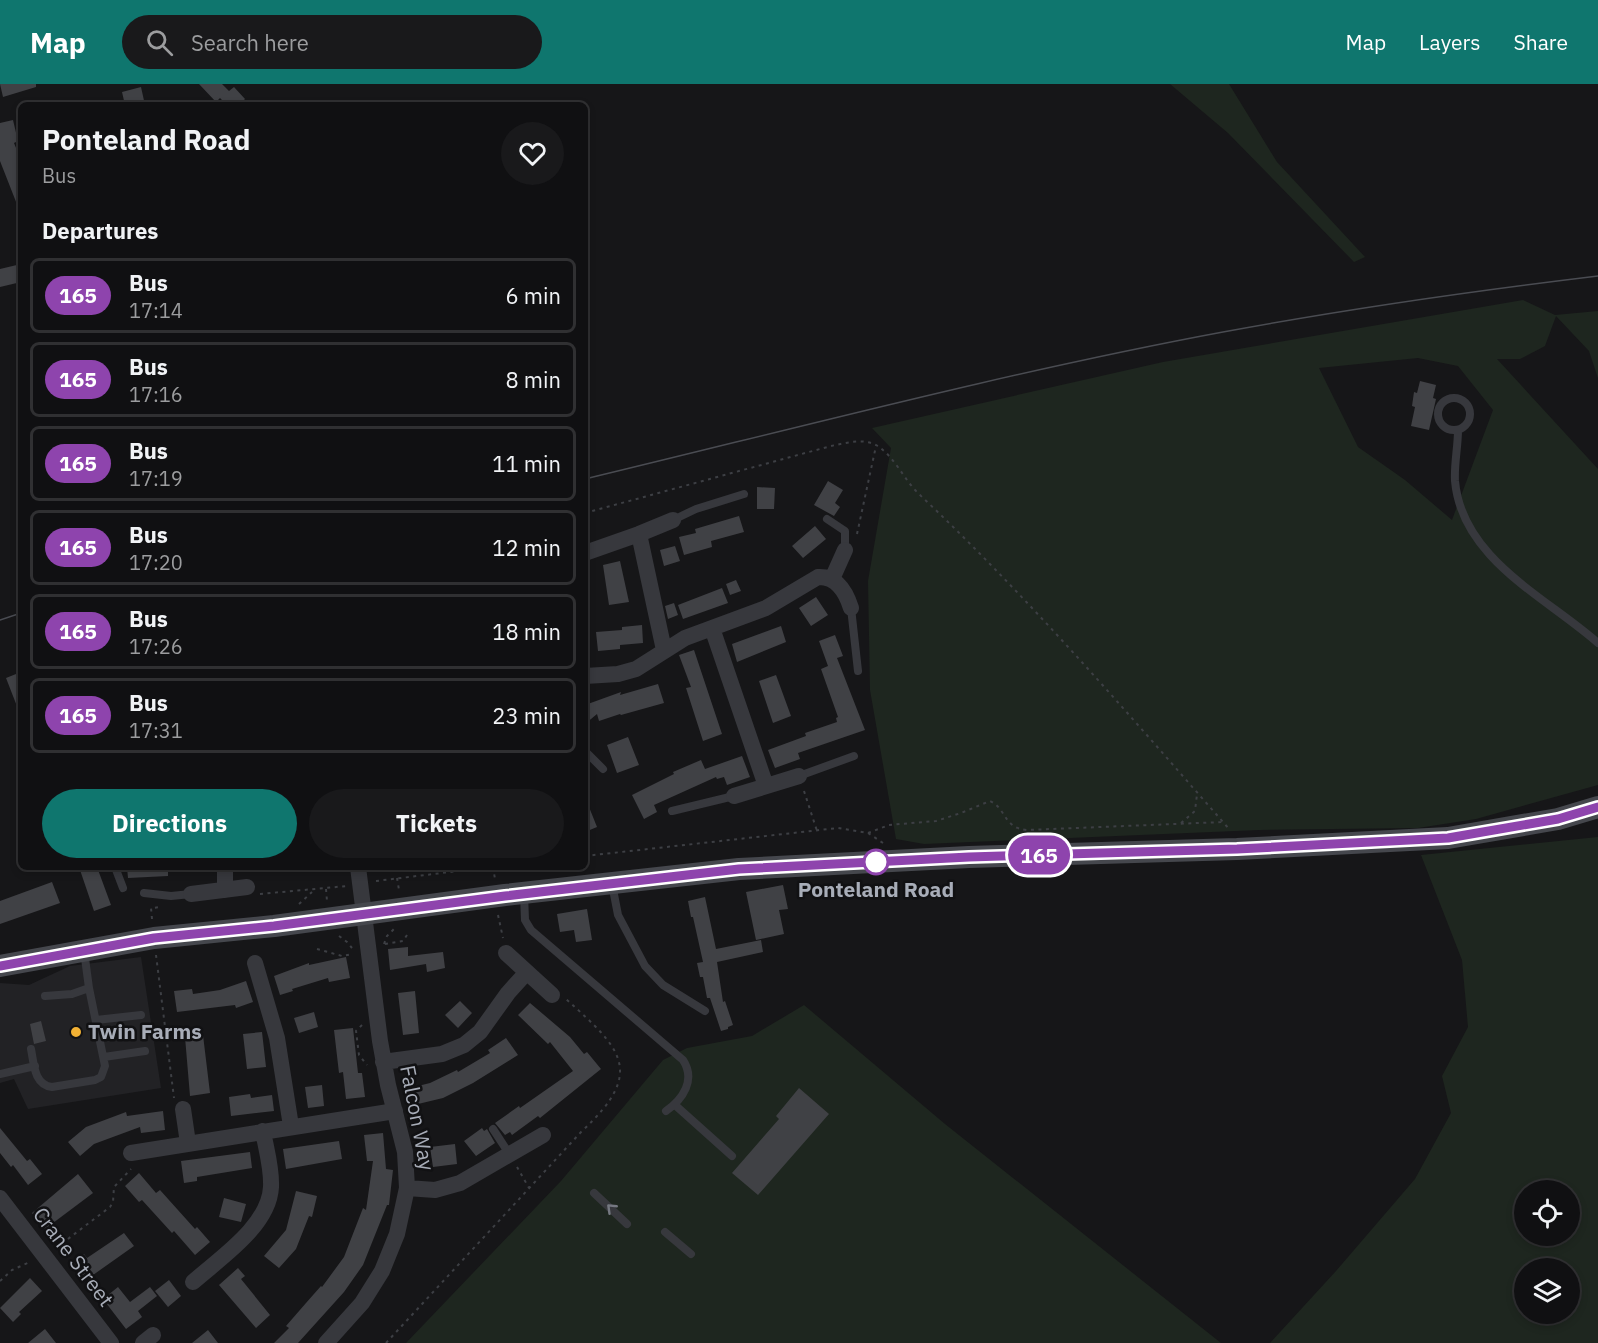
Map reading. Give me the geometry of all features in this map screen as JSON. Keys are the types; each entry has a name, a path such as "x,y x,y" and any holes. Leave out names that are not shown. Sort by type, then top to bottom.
{"main road":[{"path":"0,966 84,950 155,944 363,914 739,869 1448,838 1558,819 1598,807"}],"street":[{"path":"588,552 673,520"},
{"path":"639,534 664,651"},
{"path":"832,579 845,550"},
{"path":"588,676 626,673 646,664 685,638 765,608 812,579 823,577 832,579 843,589 850,608"},
{"path":"712,628 766,786"},
{"path":"734,796 800,779"},
{"path":"225,870 225,890"},
{"name":"Falcon Way","path":"326,1343 358,1308 382,1271 397,1234 407,1188 407,1163 383,1062 358,870"},
{"path":"191,894 247,887"},
{"path":"506,953 552,995"},
{"path":"255,963 277,1038 291,1126"},
{"path":"383,1062 442,1054 464,1045 480,1032 508,993 527,972"},
{"path":"179,1108 188,1143"},
{"path":"131,1153 395,1111"},
{"path":"193,1282 250,1231 265,1211 271,1188 263,1131"},
{"path":"407,1188 435,1190 448,1188 472,1177 543,1135"},
{"name":"Crane Street","path":"0,1198 111,1343"}],"lane":[{"path":"1458,430 1455,481 1463,515 1474,535 1496,563 1598,643"},
{"path":"673,520 696,509 744,494"},
{"path":"827,519 845,531 845,550"},
{"path":"850,608 858,671"},
{"path":"588,754 603,769"},
{"path":"800,779 854,756"},
{"path":"672,811 734,796"},
{"path":"116,870 123,888"},
{"path":"612,884 618,915 645,966 663,985 705,1011"},
{"path":"144,893 171,896 191,894"},
{"path":"524,894 525,920 531,930 683,1060 687,1066 688,1082 685,1091 675,1105 666,1111"},
{"path":"31,1049 38,1079 45,1086 73,1084 101,1077 105,1066 104,1057 89,988 84,950"},
{"path":"45,996 72,994 89,988"},
{"path":"96,1020 141,1015"},
{"path":"104,1057 145,1051"},
{"path":"0,1074 35,1066"},
{"path":"675,1105 732,1155"},
{"path":"493,1129 510,1155"},
{"path":"594,1192 627,1224"},
{"path":"665,1232 691,1254"}],"path":[{"path":"588,512 831,446 863,441 876,446 889,457 914,490 962,535 1033,608 1223,822 1234,835 1237,849"},
{"path":"845,550 850,547 858,532 876,446"},
{"path":"800,779 817,831"},
{"path":"1180,824 1195,811 1197,794"},
{"path":"867,832 889,825 936,821 990,801 997,805 1010,824 1020,830 1223,822"},
{"path":"588,856 846,828 867,832 880,840 898,861"},
{"path":"370,882 464,870"},
{"path":"247,887 262,895 349,885"},
{"path":"171,907 151,908 179,1108"},
{"path":"498,913 506,953"},
{"path":"384,944 403,940 407,934"},
{"path":"317,949 342,956 353,952"},
{"path":"386,1343 606,1108 617,1089 621,1073 618,1056 600,1030 561,995 552,995"},
{"path":"363,1024 356,1031 359,1055 367,1063 370,1075"},
{"path":"0,1281 19,1266 44,1257 112,1204 114,1187 132,1167 131,1153"},
{"path":"510,1155 529,1188"}],"shaded area":[{"path":"1170,84 1229,84 1277,162 1365,257 1354,262 1228,133"},
{"path":"1523,300 1555,315 1598,311 1598,378 1589,351 1556,316 1545,346 1520,359 1497,359 1598,469 1598,785 1476,819 1418,828 1259,830 924,844 896,839 870,690 868,581 891,448 872,428 1163,362","holes":["1418,358 1458,366 1493,410 1452,520 1405,480 1358,447 1319,368"]},
{"path":"1598,837 1598,1343 1270,1343 1415,1179 1451,1113 1442,1076 1468,1027 1462,960 1421,855"},
{"name":"Twin Farms","path":"141,957 161,1088 28,1109 14,1079 0,1083 0,983 29,985 70,966"},
{"path":"804,1005 945,1124 1221,1343 406,1343 561,1181 663,1060 687,1048 752,1036"}],"building":[{"path":"0,84 36,84 36,87 3,97"},
{"path":"199,84 222,84 229,91 234,87 245,99 242,102 224,102 220,98 216,102"},
{"path":"141,87 144,102 124,102 122,92"},
{"path":"13,120 18,141 14,143 18,153 18,207 0,161 0,123"},
{"path":"18,265 18,283 0,287 0,269"},
{"path":"1420,381 1436,385 1433,398 1436,399 1429,430 1411,426 1415,407 1412,406 1414,392 1417,393"},
{"path":"828,481 843,490 835,503 840,507 834,516 814,505"},
{"path":"757,487 775,488 774,509 757,509"},
{"path":"739,516 744,532 711,541 712,547 684,555 679,537 696,533 695,529"},
{"path":"815,526 826,539 803,558 792,546"},
{"path":"675,546 680,561 664,566 660,550"},
{"path":"620,561 629,602 609,605 603,565"},
{"path":"736,580 741,591 730,595 726,584"},
{"path":"722,588 728,603 683,619 678,605"},
{"path":"816,597 828,615 811,626 799,608"},
{"path":"674,603 678,615 668,619 665,606"},
{"path":"642,625 643,643 620,645 620,649 598,651 596,632 622,630 622,627"},
{"path":"781,626 786,642 737,662 732,644"},
{"path":"835,635 843,656 837,658 865,730 798,753 800,759 775,768 768,750 806,736 805,733 837,722 838,717 821,669 828,666 819,641"},
{"path":"694,650 722,734 703,741 686,688 691,687 679,655"},
{"path":"18,673 18,709 6,678"},
{"path":"776,675 791,716 773,723 759,681"},
{"path":"658,684 664,703 599,721 597,714 588,722 588,704 621,692 620,695"},
{"path":"628,737 639,765 617,773 607,745"},
{"path":"742,756 750,777 727,785 724,777 717,779 716,777 654,805 657,812 644,819 632,795 674,774 673,772 701,760 705,769"},
{"path":"588,804 597,827 588,831"},
{"path":"80,870 98,870 111,905 94,911"},
{"path":"127,870 168,870 168,876 128,878"},
{"path":"52,882 60,903 0,924 0,901"},
{"path":"783,885 788,909 779,910 784,934 756,940 746,892"},
{"path":"705,897 716,949 761,940 763,952 717,962 723,1002 725,1001 733,1025 721,1031 710,998 707,998 703,977 700,977 697,963 703,962 688,901"},
{"path":"587,909 592,940 576,942 574,930 560,932 557,914"},
{"path":"408,947 408,956 443,952 445,968 427,972 426,964 390,970 388,949"},
{"path":"346,957 350,978 329,982 328,978 280,995 274,976 309,963 309,965"},
{"path":"246,981 253,1002 236,1008 235,1005 177,1012 174,991 192,989 193,994 220,990"},
{"path":"415,991 419,1033 403,1035 398,993"},
{"path":"460,1001 472,1013 458,1028 445,1015"},
{"path":"530,1003 570,1037 584,1054 587,1052 601,1069 540,1118 538,1116 512,1135 510,1132 505,1135 495,1123 573,1071 550,1042 548,1044 518,1015"},
{"path":"314,1012 318,1027 299,1033 294,1018"},
{"path":"41,1021 46,1041 34,1044 30,1024"},
{"path":"353,1028 358,1073 362,1073 365,1097 346,1099 343,1072 339,1073 334,1030"},
{"path":"262,1032 266,1067 247,1069 243,1034"},
{"path":"203,1035 210,1093 190,1096 185,1037"},
{"path":"506,1038 518,1055 473,1083 443,1098 418,1104 414,1087 430,1083 457,1070 458,1072 490,1053 488,1050"},
{"path":"322,1085 324,1106 308,1108 305,1087"},
{"path":"799,1088 829,1114 758,1195 732,1173 779,1119 776,1116"},
{"path":"250,1094 251,1098 272,1095 274,1111 231,1116 229,1097"},
{"path":"163,1111 165,1130 141,1133 140,1127 94,1144 80,1156 68,1142 86,1127 126,1112 127,1116"},
{"path":"0,1128 27,1161 30,1159 42,1174 28,1185 13,1165 11,1167 0,1153"},
{"path":"482,1128 484,1131 487,1129 495,1143 476,1156 464,1141"},
{"path":"383,1133 386,1169 393,1170 389,1205 387,1205 363,1265 344,1292 298,1343 274,1343 289,1328 286,1326 322,1287 344,1257 363,1208 366,1210 373,1161 367,1161 364,1135"},
{"path":"339,1141 342,1159 286,1169 283,1149"},
{"path":"455,1144 457,1164 433,1167 430,1147"},
{"path":"250,1152 252,1168 197,1177 197,1181 184,1183 181,1161"},
{"path":"139,1173 156,1193 160,1190 195,1229 197,1227 210,1242 195,1255 174,1231 172,1233 142,1200 139,1202 125,1186"},
{"path":"78,1174 93,1193 45,1229 32,1213"},
{"path":"296,1191 317,1196 312,1217 309,1216 296,1249 279,1268 264,1256 286,1230"},
{"path":"224,1198 246,1204 241,1222 219,1217"},
{"path":"124,1233 134,1246 86,1280 73,1262 84,1254 87,1258"},
{"path":"238,1268 245,1276 241,1279 270,1315 256,1328 219,1285"},
{"path":"30,1278 42,1291 19,1312 21,1314 13,1322 0,1308"},
{"path":"169,1280 181,1296 168,1307 155,1291"},
{"path":"118,1287 130,1302 150,1287 157,1296 138,1311 142,1317 126,1329 103,1299"},
{"path":"45,1329 56,1343 28,1343"},
{"path":"208,1330 218,1343 192,1343"}],"tram line":[{"path":"588,478 903,401 1143,348 1363,308 1598,276"},
{"path":"0,620 18,614"}],"bus line":[{"name":"165","path":"0,966 154,938 274,926 739,869 969,857 1237,849 1448,838 1558,819 1598,807"}],"place":[{"name":"Ponteland Road","path":"876,862"},
{"name":"Twin Farms","path":"76,1032"}]}
